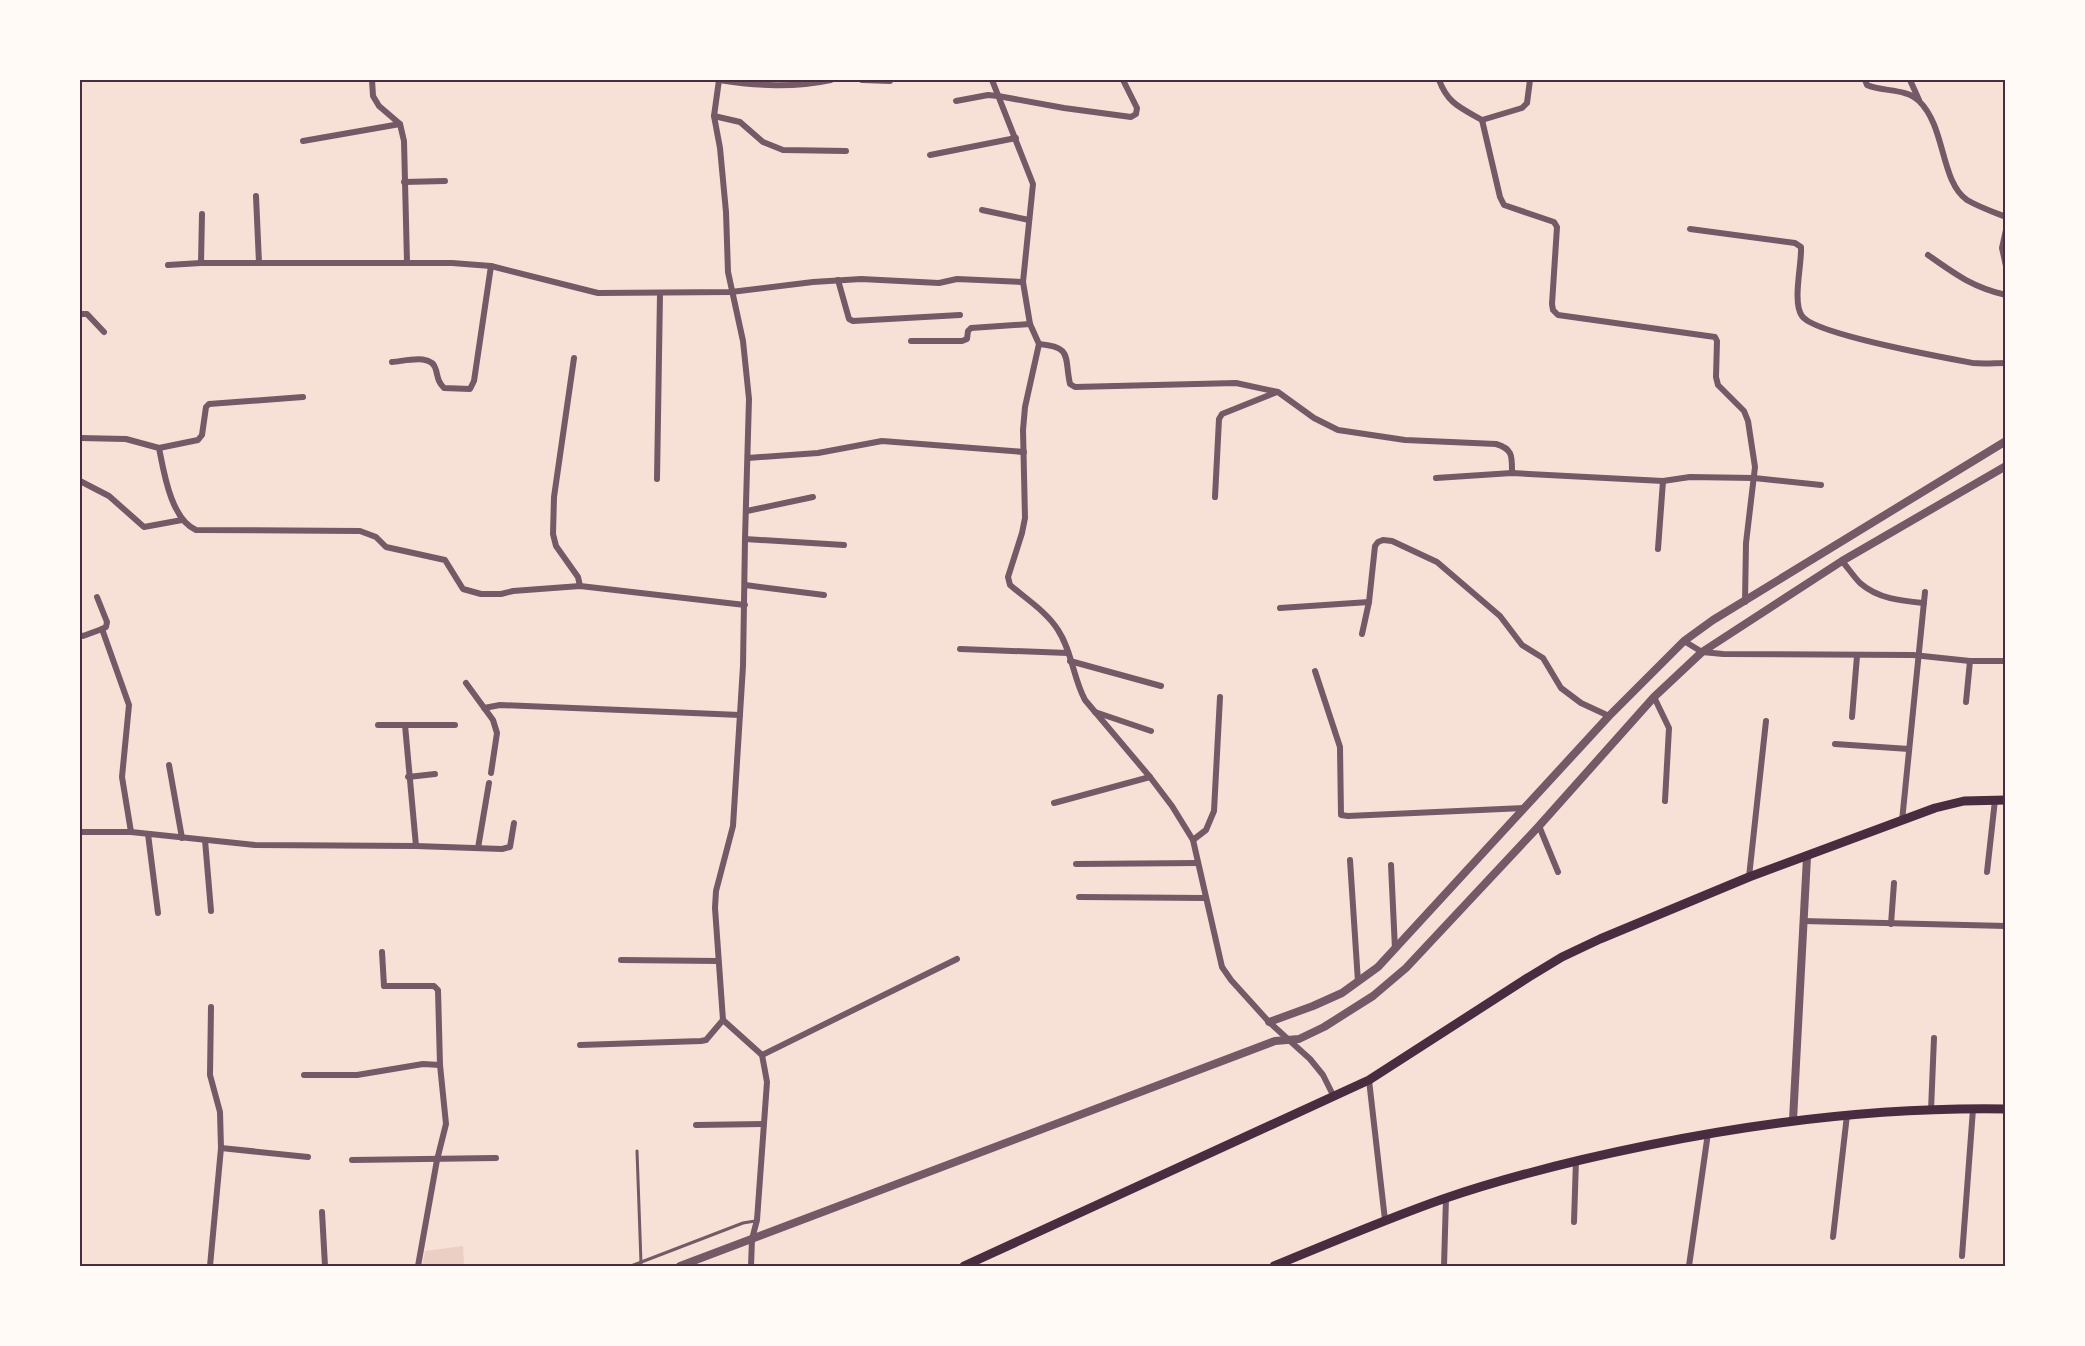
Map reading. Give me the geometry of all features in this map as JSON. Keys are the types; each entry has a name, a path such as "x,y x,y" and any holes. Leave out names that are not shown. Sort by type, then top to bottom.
{"main road":[{"path":"964,1266 1335,1098 1369,1080 1562,957 1638,922 1950,803 2000,800"},
{"path":"1274,1266 1385,1220 1446,1198 1576,1160 1708,1133 1793,1120 1931,1110 2006,1110"}],"street":[{"path":"372,80 373,96 379,106 400,124 404,141 407,262"},
{"path":"751,1266 752,1239 757,1220 766,1082 762,1055 723,1020 716,891 733,826 745,605 749,399 747,367 728,272 726,212 718,129 714,116 719,80 776,86 831,80"},
{"path":"862,80 891,81"},
{"path":"992,80 1033,184 1023,282 1030,324 1039,344 1025,407 1024,518 1022,533 1008,577 1010,585 1059,631 1077,686 1094,712 1172,806 1193,840 1222,967 1269,1022 1316,1067 1335,1098"},
{"path":"956,100 988,95 1131,117 1136,114 1137,108 1123,80"},
{"path":"1439,80 1444,93 1452,103 1482,120 1522,108 1527,103 1530,80"},
{"path":"1865,80 1867,85 1875,89 1906,94 1919,100"},
{"path":"1910,80 1938,133 1954,186 1967,199 2006,217"},
{"path":"714,116 740,122 763,142 783,150 846,152"},
{"path":"1482,120 1500,197 1504,205 1554,222 1557,228 1552,304 1553,310 1558,315 1715,337 1718,386 1744,411 1748,421 1755,467 1746,543 1745,602"},
{"path":"303,141 400,124"},
{"path":"930,155 1016,138"},
{"path":"404,182 445,181"},
{"path":"256,196 259,263"},
{"path":"982,210 1029,220"},
{"path":"201,263 202,214"},
{"path":"1690,229 1795,243 1801,248 1802,256 1798,303 1801,316 1813,324 1858,338 1976,363 2006,363"},
{"path":"2006,230 2002,248 2006,266"},
{"path":"1928,255 1966,282 2006,295"},
{"path":"168,265 407,262 491,266 598,293 731,292 838,280 890,279 939,284 957,279 1023,282"},
{"path":"392,362 427,359 436,367 441,386 470,389 474,381 491,266"},
{"path":"838,280 849,319 853,321 960,315"},
{"path":"657,479 660,294"},
{"path":"80,314 87,314 104,332"},
{"path":"911,341 962,341 967,339 971,328 1030,324"},
{"path":"1039,344 1055,345 1062,350 1066,356 1070,384 1075,387 1236,383 1278,392 1314,418 1338,430 1405,440 1496,444 1507,447 1511,453 1512,472"},
{"path":"574,358 554,497 553,534 556,546 578,577 580,586"},
{"path":"1215,497 1219,419 1222,414 1278,392"},
{"path":"80,438 126,439 159,448 198,440 202,435 206,407 209,404 303,397"},
{"path":"748,458 818,453 882,441 1024,452"},
{"path":"1269,1022 1328,1000 1378,967 1609,716 1697,631 2006,441"},
{"path":"159,448 175,508 187,526 196,530 360,531 376,537 386,548 445,560 463,589 481,594 580,586 745,605"},
{"path":"680,1266 1264,1045 1299,1039 1324,1027 1357,1007 1406,968 1654,697 1702,652 1842,561 2006,466"},
{"path":"1436,478 1512,472 1663,481 1690,477 1754,478 1821,485"},
{"path":"80,481 110,496 144,527 182,520"},
{"path":"1658,549 1663,481"},
{"path":"747,511 813,496"},
{"path":"745,540 844,544"},
{"path":"1362,634 1369,602 1375,546 1378,542 1392,541 1437,562 1492,609 1522,645 1543,658 1561,688 1581,703 1609,716"},
{"path":"1842,561 1860,583 1880,595 1898,601 1924,603"},
{"path":"744,585 824,595"},
{"path":"1902,821 1925,591"},
{"path":"80,635 83,636 106,627 107,622 97,597"},
{"path":"1280,608 1369,602"},
{"path":"102,629 129,705 122,777 131,832"},
{"path":"1684,642 1702,652 1913,655 2006,662"},
{"path":"960,649 1068,653"},
{"path":"1852,717 1857,656"},
{"path":"1966,702 1970,661"},
{"path":"1070,662 1161,686"},
{"path":"1315,671 1340,747 1341,815 1524,808"},
{"path":"466,683 493,720 497,734 491,773"},
{"path":"1193,840 1206,830 1214,811 1220,697"},
{"path":"1654,697 1669,728 1665,801"},
{"path":"484,708 500,705 740,715"},
{"path":"1094,712 1151,730"},
{"path":"1749,878 1766,721"},
{"path":"378,725 455,725"},
{"path":"405,725 416,846"},
{"path":"1835,744 1909,749"},
{"path":"169,765 182,838"},
{"path":"408,777 435,774"},
{"path":"1054,803 1150,777"},
{"path":"478,848 489,783"},
{"path":"1987,872 2000,800"},
{"path":"80,832 131,832 255,845 502,849 510,847 514,823"},
{"path":"1539,825 1558,872"},
{"path":"148,834 158,913"},
{"path":"205,840 211,911"},
{"path":"1793,1120 1807,856"},
{"path":"1350,860 1358,982"},
{"path":"1076,864 1198,863"},
{"path":"1391,865 1395,950"},
{"path":"1891,924 1894,883"},
{"path":"1079,897 1205,898"},
{"path":"1803,921 2006,926"},
{"path":"382,951 383,983 387,987 434,986 438,990 440,1065 446,1124 437,1160 418,1266"},
{"path":"762,1055 957,959"},
{"path":"621,960 718,961"},
{"path":"210,1266 221,1148 220,1112 210,1074 211,1007"},
{"path":"580,1045 701,1041 706,1040 723,1020"},
{"path":"1931,1110 1934,1038"},
{"path":"304,1075 357,1075 423,1064 440,1065"},
{"path":"1369,1080 1385,1220"},
{"path":"1962,1256 1973,1109"},
{"path":"1833,1237 1847,1115"},
{"path":"696,1125 763,1124"},
{"path":"1689,1266 1708,1133"},
{"path":"221,1148 308,1156"},
{"path":"352,1160 496,1158"},
{"path":"1574,1222 1576,1160"},
{"path":"1444,1266 1446,1198"},
{"path":"322,1212 325,1266"}],"lane":[{"path":"637,1151 641,1263"},
{"path":"631,1266 743,1223 757,1220"}],"shaded area":[{"path":"463,1246 464,1266 422,1266 425,1251"}]}
